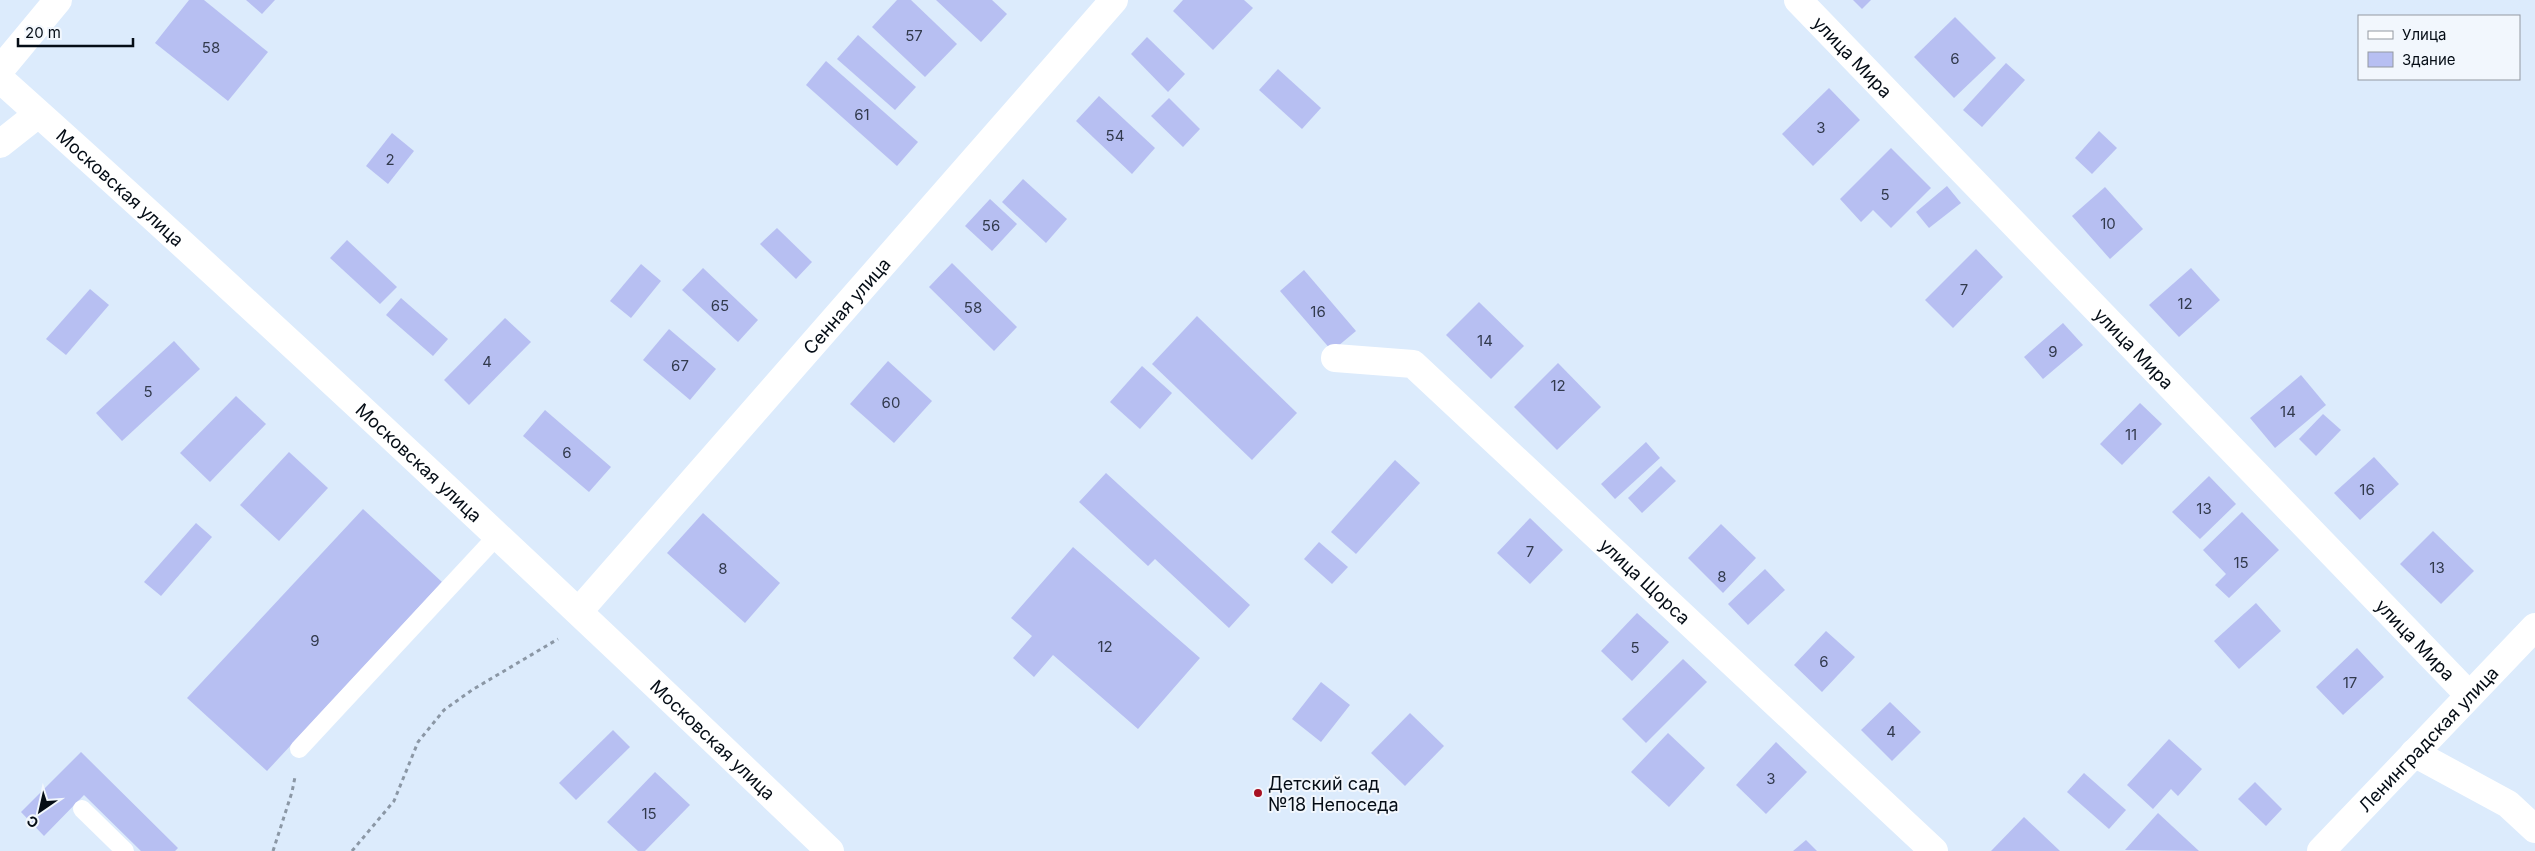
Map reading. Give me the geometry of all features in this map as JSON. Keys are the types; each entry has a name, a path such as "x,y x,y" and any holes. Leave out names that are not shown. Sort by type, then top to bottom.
{"street":[{"path":"0,70 58,0"},
{"name":"Сенная улица","path":"578,611 1114,0"},
{"name":"улица Мира","path":"1798,0 2469,695"},
{"name":"Московская улица","path":"0,79 130,194 578,611 830,851"},
{"path":"0,144 38,114"},
{"name":"улица Щорса","path":"1335,358 1413,364 1934,851"},
{"name":"Ленинградская улица","path":"2320,851 2535,626"},
{"path":"2414,753 2508,804 2535,829"}],"lane":[{"path":"299,749 497,536"},
{"path":"82,809 124,851"}],"path":[{"path":"352,851 394,801 418,742 444,710 472,690 565,634 578,611"},
{"path":"273,851 292,792 299,749"}],"building":[{"path":"189,0 204,0 268,52 228,101 155,43"},
{"path":"246,0 275,0 262,14"},
{"path":"897,0 911,0 957,44 925,77 872,27"},
{"path":"936,0 992,0 1007,14 981,42"},
{"path":"1183,0 1244,0 1253,8 1213,50 1173,11"},
{"path":"1853,0 1871,0 1862,9"},
{"path":"1955,17 1996,58 1954,98 1914,57"},
{"path":"858,35 916,87 895,110 837,59"},
{"path":"1147,37 1185,74 1168,92 1131,54"},
{"path":"826,61 918,142 897,166 806,85"},
{"path":"2006,63 2025,80 1982,127 1963,110"},
{"path":"1278,69 1321,108 1302,129 1259,90"},
{"path":"1829,88 1860,120 1813,166 1782,134"},
{"path":"1099,96 1155,148 1132,174 1076,121"},
{"path":"1169,98 1200,129 1183,147 1151,116"},
{"path":"2099,131 2117,148 2092,174 2075,158"},
{"path":"392,133 414,151 388,184 366,166"},
{"path":"1891,148 1931,188 1891,228 1873,210 1861,222 1840,199"},
{"path":"1023,179 1067,219 1046,243 1002,202"},
{"path":"1947,186 1961,203 1929,228 1916,212"},
{"path":"2105,187 2143,229 2110,259 2072,216"},
{"path":"990,199 1017,224 992,251 965,226"},
{"path":"777,228 812,262 796,279 760,244"},
{"path":"347,240 397,287 380,304 330,258"},
{"path":"1976,249 2003,277 1953,328 1925,300"},
{"path":"952,263 1017,327 994,351 929,287"},
{"path":"641,264 661,281 631,318 610,301"},
{"path":"703,268 758,320 738,342 682,290"},
{"path":"2191,268 2220,300 2179,337 2149,305"},
{"path":"1304,270 1356,331 1332,351 1280,291"},
{"path":"90,289 109,305 66,355 46,339"},
{"path":"401,298 448,339 433,356 386,315"},
{"path":"1479,302 1524,346 1491,379 1446,335"},
{"path":"1197,316 1297,413 1252,460 1152,364"},
{"path":"505,318 531,342 469,405 444,380"},
{"path":"2063,323 2083,345 2043,379 2024,357"},
{"path":"669,329 716,369 690,400 643,360"},
{"path":"174,341 200,369 122,441 96,413"},
{"path":"888,361 932,401 894,443 850,404"},
{"path":"1558,363 1601,407 1557,450 1514,407"},
{"path":"1142,366 1172,393 1140,429 1110,402"},
{"path":"2301,375 2326,405 2275,448 2250,418"},
{"path":"236,396 266,424 210,482 180,453"},
{"path":"2140,403 2162,424 2122,465 2100,444"},
{"path":"545,410 611,467 589,492 523,436"},
{"path":"2323,414 2341,430 2316,456 2299,439"},
{"path":"1646,442 1660,458 1615,499 1601,484"},
{"path":"289,452 328,488 279,541 240,505"},
{"path":"2374,457 2399,484 2360,520 2334,493"},
{"path":"1395,460 1420,483 1356,554 1331,532"},
{"path":"1661,466 1676,481 1642,513 1628,498"},
{"path":"1106,473 1250,605 1229,628 1155,559 1148,566 1079,502"},
{"path":"2209,476 2236,504 2200,539 2172,512"},
{"path":"363,509 442,582 267,771 187,698"},
{"path":"2242,512 2279,550 2229,598 2215,585 2226,574 2203,550"},
{"path":"703,513 780,583 745,623 667,553"},
{"path":"1530,518 1563,550 1530,584 1497,553"},
{"path":"196,523 212,537 161,596 144,582"},
{"path":"1721,524 1756,558 1723,593 1688,558"},
{"path":"2433,531 2474,571 2441,604 2400,564"},
{"path":"1319,542 1348,567 1332,584 1304,559"},
{"path":"1073,547 1200,658 1138,729 1053,655 1034,677 1013,658 1032,636 1011,618"},
{"path":"1765,569 1785,590 1748,625 1728,604"},
{"path":"2256,603 2281,631 2239,669 2214,641"},
{"path":"1637,613 1669,642 1632,681 1601,651"},
{"path":"1826,631 1855,657 1822,692 1794,665"},
{"path":"2357,648 2384,677 2343,715 2316,687"},
{"path":"1683,659 1707,682 1646,743 1622,719"},
{"path":"1321,682 1350,705 1321,742 1292,719"},
{"path":"1890,702 1921,732 1892,761 1861,730"},
{"path":"1410,713 1444,746 1405,786 1371,753"},
{"path":"613,730 630,747 576,800 559,783"},
{"path":"1668,733 1705,768 1669,807 1631,772"},
{"path":"2169,739 2202,769 2178,796 2171,789 2153,809 2127,785"},
{"path":"1776,742 1807,772 1766,814 1736,785"},
{"path":"81,752 178,848 175,851 141,851 84,795 44,836 21,812"},
{"path":"655,772 690,805 645,851 638,851 607,822"},
{"path":"2084,773 2126,810 2109,829 2067,792"},
{"path":"2255,782 2282,809 2266,826 2238,799"},
{"path":"2158,813 2199,851 2125,850"},
{"path":"2024,817 2060,851 1991,851"},
{"path":"1806,840 1817,851 1793,851"}],"place":[{"name":"Детский сад №18 Непоседа","path":"1258,793"}]}
